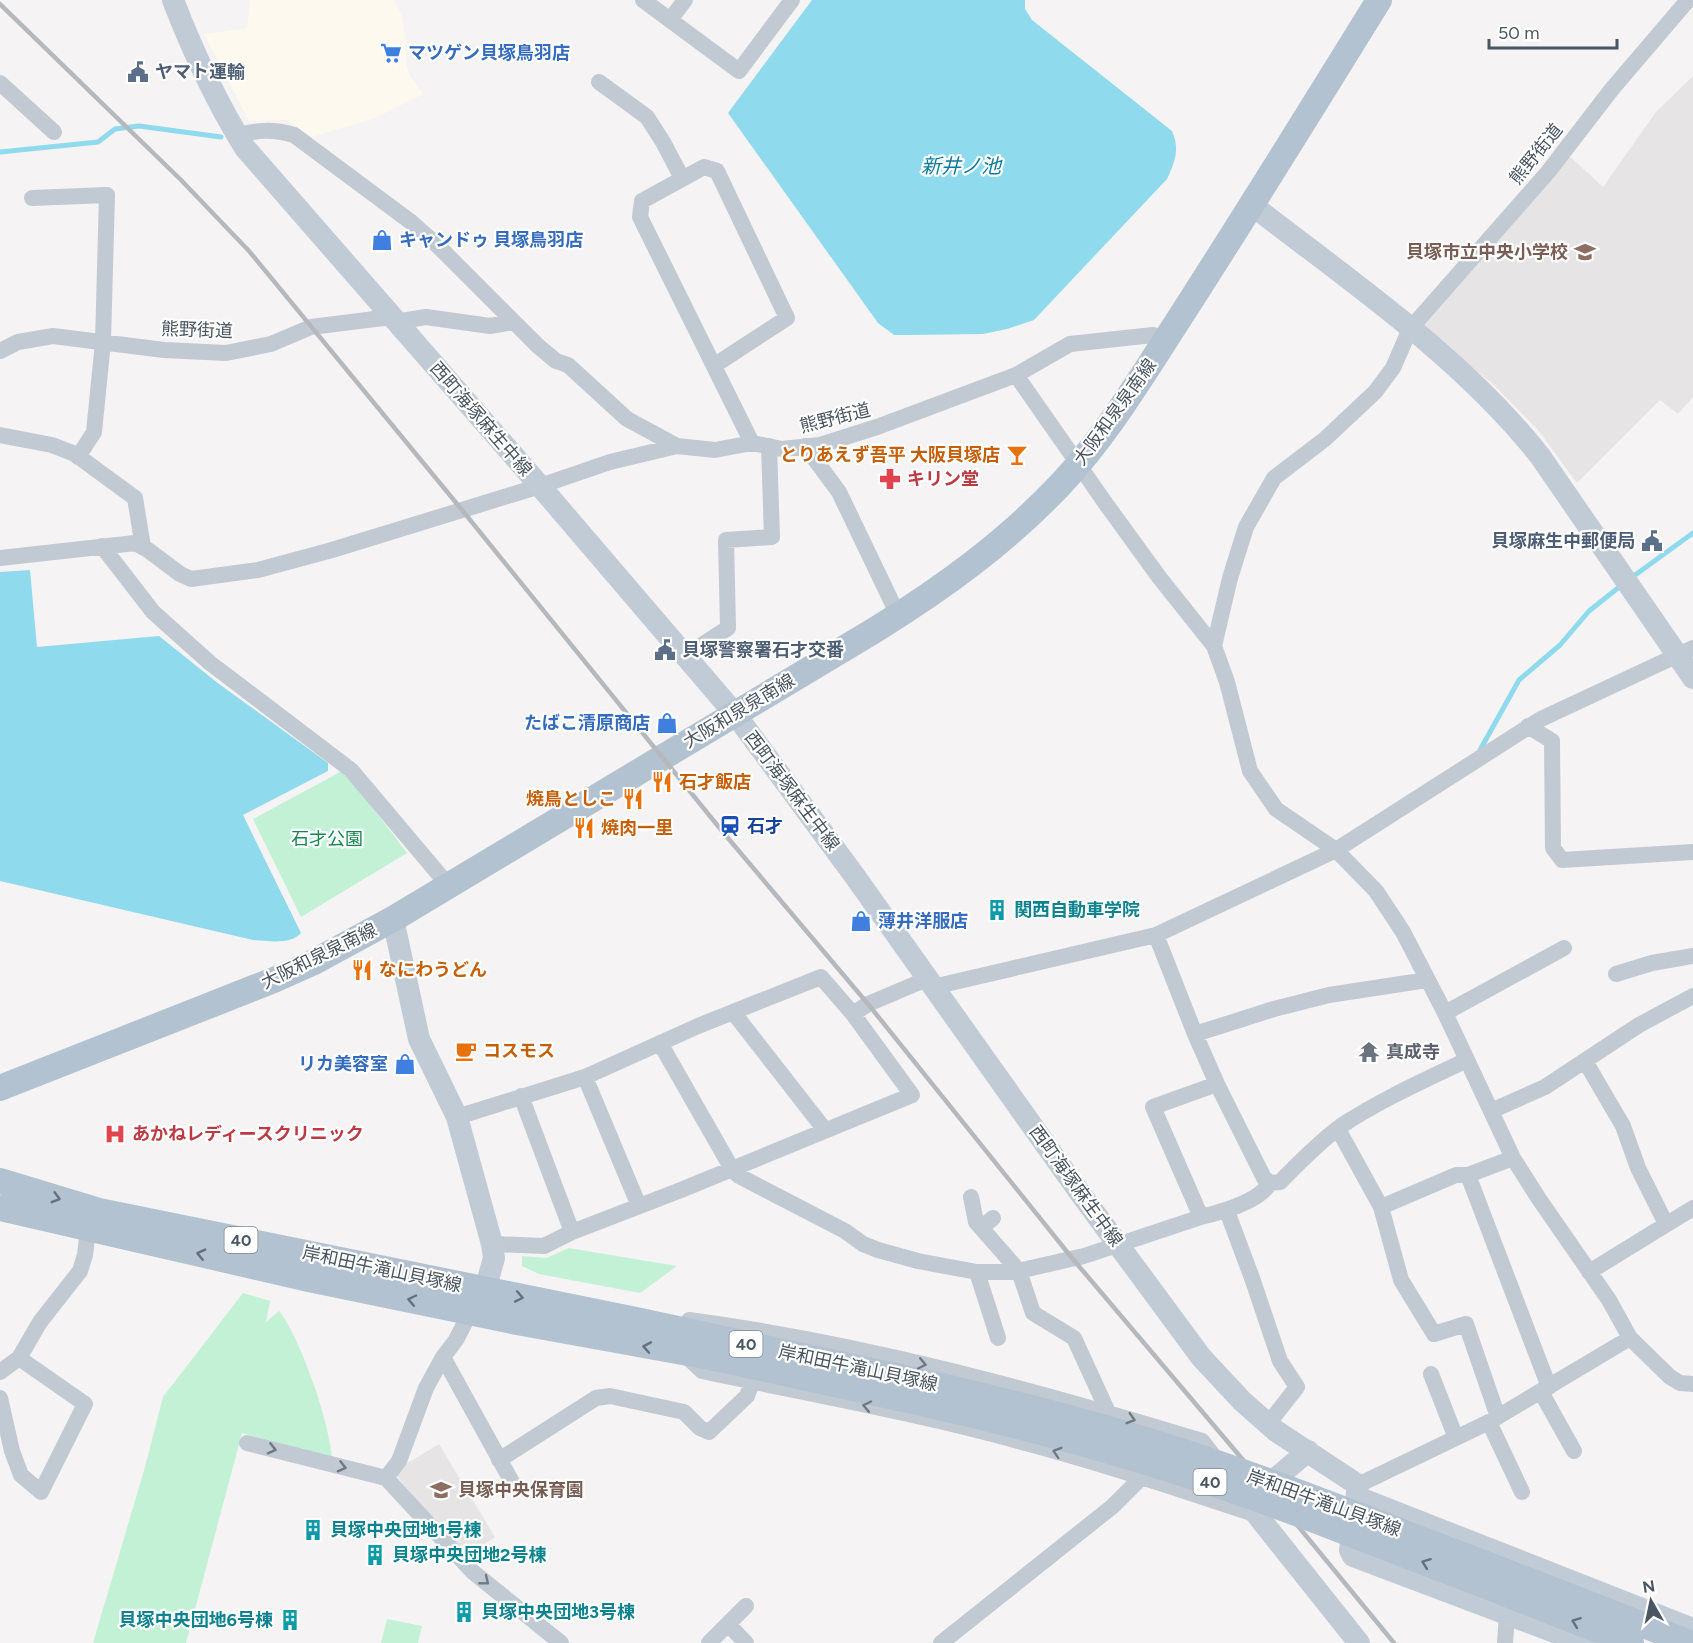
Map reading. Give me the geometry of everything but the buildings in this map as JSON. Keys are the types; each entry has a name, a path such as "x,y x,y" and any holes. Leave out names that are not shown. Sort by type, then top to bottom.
{"main road":[{"name":"大阪和泉泉南線","path":"0,1088 312,963 393,919 940,589 988,551 1043,502 1079,464 1138,386 1379,0"},
{"name":"岸和田牛滝山貝塚線","path":"0,1181 99,1211 554,1304 934,1395 1180,1472 1690,1643"},
{"name":"岸和田牛滝山貝塚線","path":"0,1208 309,1279 469,1312 682,1353 934,1395"},
{"name":"岸和田牛滝山貝塚線","path":"1483,1574 1631,1643"}],"street":[{"name":"西町海塚麻生中線","path":"173,0 200,65 222,110 245,148 540,486 735,714 854,875 1201,1357 1242,1401 1268,1424 1308,1451 1357,1491 1693,1629"},
{"path":"643,0 739,71 792,0"},
{"path":"670,20 686,0"},
{"name":"熊野街道","path":"1214,646 1230,578 1246,527 1274,478 1325,439 1374,392 1393,368 1410,328 1548,172 1612,89 1688,0"},
{"path":"599,82 647,117 682,178"},
{"path":"2,90 54,132"},
{"path":"238,135 258,130 277,130 294,135 411,222 514,322"},
{"path":"715,365 787,318 717,171 704,167 642,201 640,217 752,443"},
{"path":"32,198 107,195 103,342 94,432 78,457"},
{"path":"1252,205 1410,328 1479,388 1516,425 1684,652 1693,678"},
{"name":"熊野街道","path":"0,351 18,342 53,336 164,350 226,353 271,344 311,327 426,317 490,326 514,322 538,346 556,361 568,365 627,419 677,446 715,450 752,443 782,449 820,445 878,428 1016,375 1071,344 1153,335 1168,338"},
{"path":"1016,375 1159,577 1214,646 1227,682 1250,771 1276,809 1336,850 1376,891 1403,932 1445,1014 1513,1158 1630,1338 1670,1377 1680,1383 1693,1384"},
{"path":"0,435 52,444 78,457 135,498 143,547"},
{"path":"0,558 135,543 191,579 258,570 332,550 610,462 677,446"},
{"path":"685,656 728,628 726,540 772,537 769,446"},
{"path":"805,447 839,492 898,615"},
{"path":"102,546 153,612 169,627 210,663 351,770 448,885"},
{"path":"853,1014 868,1004 930,983 1156,934 1336,850 1528,726 1684,652"},
{"path":"1528,726 1552,741 1553,848 1562,860 1693,852"},
{"path":"386,1478 399,1461 426,1388 443,1357 456,1340 469,1312 485,1290 494,1258 457,1117 420,1039 393,919"},
{"path":"1156,934 1217,1084 1264,1178 1270,1183 1280,1182 1338,1129 1412,1086 1467,1060"},
{"path":"1445,1014 1564,948"},
{"path":"1616,974 1652,963 1693,956"},
{"path":"457,1117 585,1077 733,1012 821,977 853,1014 912,1095 572,1232 543,1246 492,1244"},
{"path":"1195,1034 1274,1009 1329,995 1427,980"},
{"path":"1491,1111 1545,1087 1640,1025 1693,996"},
{"path":"733,1012 825,1130"},
{"path":"660,1043 732,1169 739,1176 845,1231 878,1251 977,1272 1019,1271 1084,1256 1227,1210 1265,1191 1270,1183"},
{"path":"1585,1061 1623,1126 1638,1168 1666,1224"},
{"path":"585,1077 639,1206"},
{"path":"1201,1217 1153,1107 1217,1084"},
{"path":"521,1096 572,1232"},
{"path":"1338,1129 1381,1207 1401,1280 1434,1334 1466,1324 1494,1419 1522,1492"},
{"path":"1381,1207 1456,1175 1468,1175 1513,1158"},
{"path":"1468,1175 1545,1389 1574,1451"},
{"path":"971,1197 976,1222 987,1223 1019,1271 1033,1314 1074,1338 1108,1412"},
{"path":"1589,1272 1693,1208"},
{"path":"1227,1210 1280,1361 1297,1387 1268,1424"},
{"path":"0,1372 19,1358 40,1322 80,1271 85,1255 88,1229"},
{"path":"977,1272 998,1338"},
{"path":"554,1304 756,1330 924,1365 1108,1412 1202,1441 1359,1643"},
{"path":"1584,1643 1353,1556 1350,1550 1357,1491 1494,1419 1630,1338"},
{"path":"682,1353 702,1371 1022,1442 1253,1508"},
{"path":"443,1357 512,1482"},
{"path":"0,1398 12,1451 21,1475 41,1492 85,1404 19,1358"},
{"path":"1431,1374 1456,1438"},
{"path":"499,1460 596,1398 610,1396 684,1412 700,1428 709,1431 747,1396 752,1382"},
{"path":"941,1643 1147,1479 1168,1430"},
{"path":"247,1443 386,1478 473,1572 561,1643"},
{"path":"1253,1508 1308,1451"},
{"path":"709,1643 746,1606"},
{"path":"1505,1643 1507,1614"},
{"path":"728,1624 746,1643"}],"shaded area":[{"path":"250,0 394,0 402,16 406,62 410,76 423,94 375,118 312,137 287,120 249,121 204,34 247,28"},
{"name":"貝塚市立中央小学校","path":"1693,76 1693,397 1678,414 1660,400 1577,483 1538,430 1493,384 1426,332 1420,317 1564,151 1603,187 1656,112"},
{"path":"439,1444 495,1537 467,1556 396,1475 396,1470"}],"green space":[{"name":"石才公園","path":"344,770 407,853 301,917 253,819"},
{"path":"569,1248 677,1266 640,1293 539,1274 522,1266 522,1256 546,1258"},
{"path":"243,1293 270,1301 266,1322 279,1311 287,1324 313,1381 326,1423 332,1457 242,1433 186,1643 93,1643 145,1467 163,1397"},
{"path":"387,1619 422,1626 418,1643 381,1643"}],"water":[{"name":"新井ノ池","path":"812,0 1025,0 1025,9 1032,20 1172,131 1176,144 1176,155 1167,179 1034,320 983,334 894,335 878,323 728,113"},
{"path":"30,570 37,647 159,636 219,684 328,763 328,771 243,815 301,933 296,937 279,941 253,940 0,881 0,572"}],"waterway":[{"path":"0,152 98,142 115,129 139,126 221,137"},
{"path":"1631,578 1693,533"},
{"path":"1480,750 1519,680 1560,645 1589,611 1623,584"}],"railway":[{"path":"0,4 181,180 249,251 722,831 868,1004 1072,1258 1266,1487 1394,1643"}],"place":[{"name":"マツゲン貝塚鳥羽店","path":"391,53"},
{"name":"ヤマト運輸","path":"138,72"},
{"name":"キャンドゥ 貝塚鳥羽店","path":"382,240"},
{"name":"貝塚市立中央小学校","path":"1585,252"},
{"name":"とりあえず吾平 大阪貝塚店","path":"1017,455"},
{"name":"キリン堂","path":"890,479"},
{"name":"貝塚麻生中郵便局","path":"1652,541"},
{"name":"貝塚警察署石才交番","path":"665,650"},
{"name":"たばこ清原商店","path":"667,723"},
{"name":"石才飯店","path":"662,782"},
{"name":"焼鳥としこ","path":"633,799"},
{"name":"石才","path":"730,826"},
{"name":"焼肉一里","path":"584,828"},
{"name":"関西自動車学院","path":"997,910"},
{"name":"薄井洋服店","path":"861,921"},
{"name":"なにわうどん","path":"362,970"},
{"name":"コスモス","path":"466,1051"},
{"name":"真成寺","path":"1369,1052"},
{"name":"リカ美容室","path":"405,1064"},
{"name":"あかねレディースクリニック","path":"115,1134"},
{"name":"貝塚中央保育園","path":"441,1490"},
{"name":"貝塚中央団地1号棟","path":"313,1530"},
{"name":"貝塚中央団地2号棟","path":"375,1555"},
{"name":"貝塚中央団地3号棟","path":"464,1612"},
{"name":"貝塚中央団地6号棟","path":"290,1620"}]}
